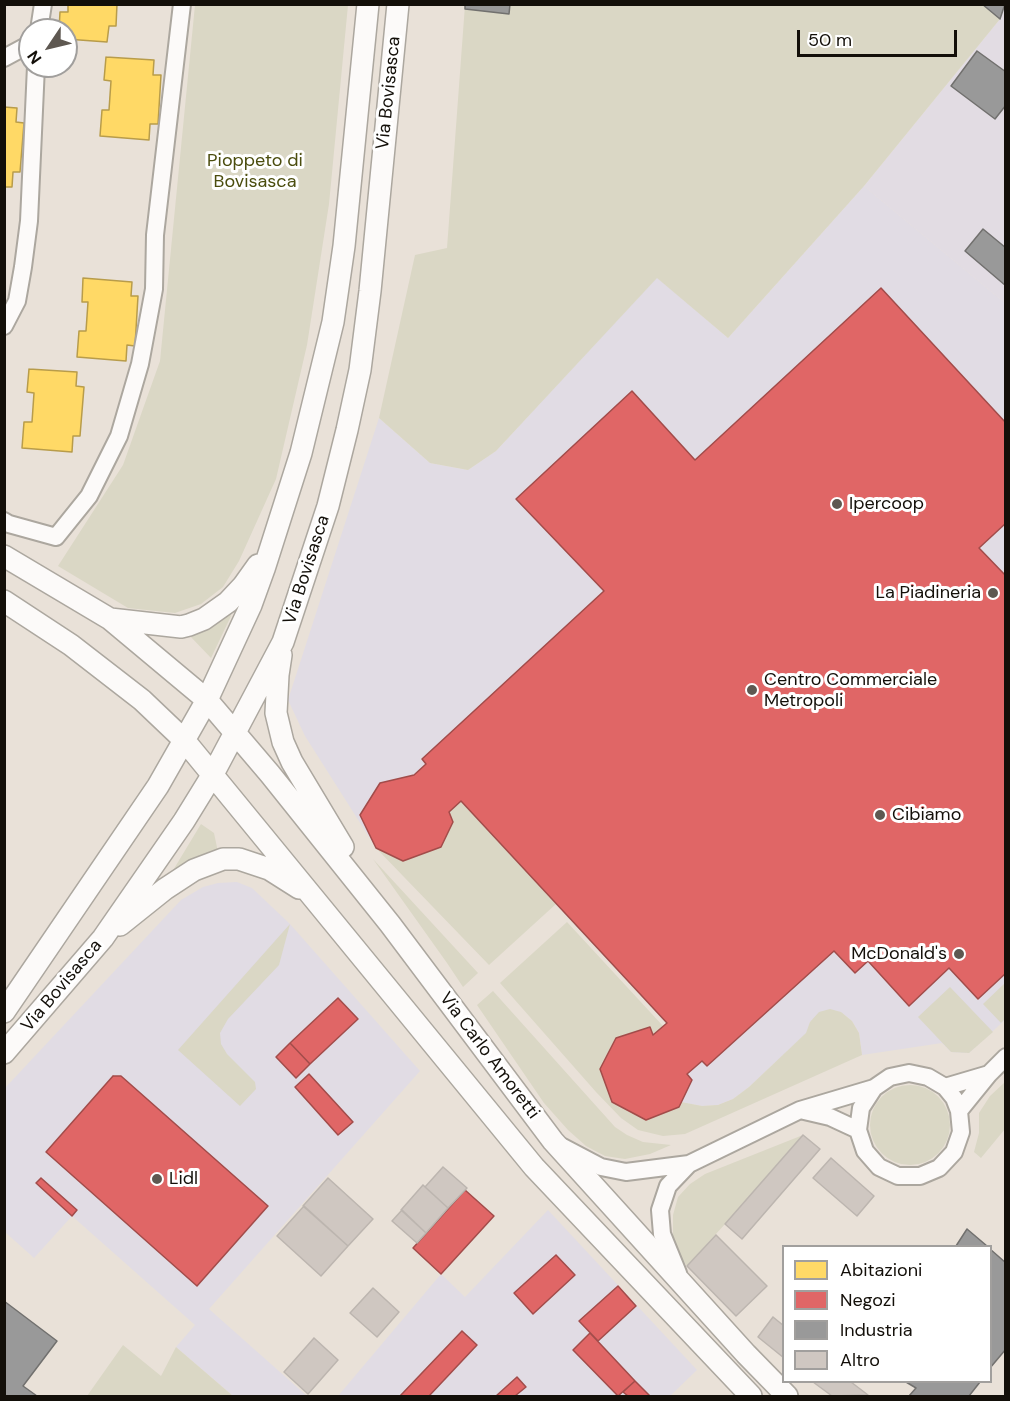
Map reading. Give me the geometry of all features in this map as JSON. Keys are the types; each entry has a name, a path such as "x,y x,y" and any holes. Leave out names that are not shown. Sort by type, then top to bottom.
{"street":[{"path":"4,521 56,537 89,496 120,436 140,364 154,289 155,235 182,4"},
{"name":"Via Bovisasca","path":"4,1012 158,786 207,700 251,605 274,543 312,414 333,322 345,237 368,4"},
{"name":"Via Bovisasca","path":"4,1053 103,938 184,821 213,774 283,642 328,506 360,370 398,4"},
{"path":"4,58 18,50"},
{"path":"4,326 17,301 25,256 29,221 35,78"},
{"path":"110,619 181,627 197,622 211,615 236,594 274,543"},
{"name":"Via Carlo Amoretti","path":"4,556 110,619 207,700 390,924 553,1141 746,1354 787,1396"},
{"name":"Via Carlo Amoretti","path":"4,601 70,645 142,700 184,740 534,1167 748,1395"},
{"path":"283,642 276,713 283,742 315,802 390,924"},
{"path":"103,938 165,889 194,870 223,859 239,860 269,869 314,897"},
{"path":"959,1111 988,1074 1005,1057"},
{"path":"553,1141 601,1167 626,1172 689,1164 800,1110 874,1088 890,1077 909,1073 928,1077 945,1087 954,1098 959,1111 961,1132 954,1152 939,1168 920,1176 898,1176 879,1167 865,1151 858,1130 861,1108 874,1088"},
{"path":"945,1087 988,1074"},
{"path":"800,1110 830,1117 858,1130"},
{"path":"681,1281 662,1234 660,1210 668,1186 689,1164"}],"shaded area":[{"path":"982,5 1005,5 1005,303 864,186 1000,19"},
{"name":"Centro Commerciale Metropoli","path":"864,186 1005,303 1006,1019 969,1053 951,1052 942,1043 862,1055 859,1033 852,1021 841,1012 810,1022 807,1033 733,1099 718,1105 702,1106 681,1102 646,1120 612,1102 600,1069 616,1038 650,1027 653,1035 666,1023 461,802 441,847 403,861 376,848 305,736 288,700 379,418 430,463 468,470 496,451 657,277 728,338"},
{"path":"237,882 252,888 290,924 420,1071 209,1309 307,1396 233,1396 176,1347 195,1325 72,1216 34,1258 5,1232 5,1088 181,900 203,887"},
{"path":"548,1210 697,1370 670,1396 338,1396 441,1274 465,1297"}],"green space":[{"path":"982,4 1000,19 864,186 728,338 657,278 496,451 468,470 430,463 379,418 415,255 447,248 465,5"},
{"name":"Pioppeto di Bovisasca","path":"195,5 348,5 329,204 307,345 276,479 239,561 223,587 201,604 175,613 128,608 58,566 123,465 160,361"},
{"path":"230,613 231,616 211,658 189,635"},
{"path":"461,801 556,904 489,965 376,848 403,861 440,847 453,822 449,812"},
{"path":"201,824 214,833 219,857 172,872"},
{"path":"373,859 478,973 463,987 447,963"},
{"path":"567,922 663,1026 653,1035 650,1027 616,1038 600,1068 612,1102 646,1120 681,1102 702,1106 718,1105 733,1099 749,1087 806,1033 810,1022 819,1012 830,1009 841,1012 852,1021 859,1033 862,1055 685,1134 663,1136 638,1130 621,1118 596,1092 500,983"},
{"path":"290,924 279,965 228,1019 220,1033 221,1044 227,1054 255,1082 256,1089 240,1106 178,1050"},
{"path":"1005,983 1005,1019 1001,1023 983,1004"},
{"path":"950,987 993,1032 969,1053 951,1052 918,1017"},
{"path":"493,991 615,1127 643,1142 671,1145 650,1154 625,1159 605,1156 586,1146 544,1103 477,1005"},
{"path":"1005,1082 1005,1129 981,1158 974,1152 979,1133 979,1113 990,1096"},
{"path":"910,1085 925,1088 938,1097 947,1110 950,1125 947,1140 938,1153 925,1162 910,1165 895,1162 882,1153 873,1140 870,1125 873,1110 882,1097 895,1088"},
{"path":"803,1135 687,1266 678,1254 673,1236 673,1215 678,1197 690,1184 705,1174"},
{"path":"123,1345 161,1376 176,1347 233,1396 87,1396"}],"building: Abitazioni":[{"path":"68,4 117,4 116,26 109,26 107,42 78,40 78,18 60,18 60,12 68,12"},
{"path":"106,57 154,60 153,75 161,75 158,124 150,124 149,140 100,136 102,110 109,110 111,81 104,80"},
{"path":"4,107 17,108 16,122 24,123 20,172 13,172 12,187 4,187"},
{"path":"83,278 132,282 131,296 138,296 135,346 127,345 126,361 77,357 79,331 86,331 88,302 82,302"},
{"path":"29,369 77,372 76,386 84,387 80,436 73,436 72,452 22,448 24,422 32,422 34,393 27,392"}],"building: Negozi":[{"name":"Centro Commerciale Metropoli","path":"881,288 1006,423 1006,523 979,548 1006,576 1006,973 978,999 949,968 909,1006 868,961 855,973 834,951 707,1066 702,1061 687,1074 692,1080 679,1107 646,1120 612,1102 600,1069 616,1038 650,1027 653,1035 667,1023 461,801 449,812 453,822 441,847 403,861 376,848 360,815 380,783 414,775 426,764 422,759 604,591 516,499 632,391 695,460"},
{"path":"338,998 358,1019 310,1064 290,1043"},
{"path":"290,1043 310,1064 296,1078 276,1057"},
{"path":"309,1074 353,1122 338,1135 295,1087"},
{"name":"Lidl","path":"113,1076 121,1076 268,1206 197,1286 46,1152"},
{"path":"41,1178 77,1210 72,1216 36,1183"},
{"path":"465,1190 494,1216 441,1274 413,1248"},
{"path":"556,1255 575,1275 533,1314 514,1293"},
{"path":"618,1286 636,1306 598,1341 579,1321"},
{"path":"462,1331 477,1345 429,1396 400,1396"},
{"path":"590,1333 635,1381 618,1396 573,1350"},
{"path":"517,1377 526,1387 515,1396 496,1396"},
{"path":"635,1381 650,1396 628,1396 623,1392"}],"building: Industria":[{"path":"465,4 510,4 509,14 465,9"},
{"path":"982,4 1005,4 1000,19"},
{"path":"977,51 1006,72 1006,105 995,119 951,86"},
{"path":"983,229 1006,248 1006,286 965,251"},
{"path":"967,1229 986,1245 957,1245"},
{"path":"992,1251 1006,1263 1006,1349 992,1366"},
{"path":"4,1301 57,1341 23,1386 37,1396 4,1396"},
{"path":"908,1383 979,1383 969,1396 909,1396 916,1388"}],"building: Altro":[{"path":"803,1135 820,1149 742,1239 725,1224"},
{"path":"831,1158 874,1196 857,1216 813,1178"},
{"path":"443,1167 467,1188 448,1208 425,1187"},
{"path":"328,1178 373,1219 348,1246 303,1206"},
{"path":"423,1185 448,1208 426,1233 401,1210"},
{"path":"304,1206 348,1246 321,1276 277,1236"},
{"path":"402,1210 426,1233 417,1243 392,1221"},
{"path":"716,1235 767,1286 736,1316 687,1266"},
{"path":"373,1288 399,1312 377,1337 350,1313"},
{"path":"773,1317 782,1324 782,1356 758,1337"},
{"path":"314,1338 338,1360 308,1394 284,1372"},
{"path":"814,1383 852,1383 868,1395 832,1396"}],"place":[{"name":"Ipercoop","path":"837,504"},
{"name":"La Piadineria","path":"993,593"},
{"name":"Centro Commerciale Metropoli","path":"752,690"},
{"name":"Cibiamo","path":"880,815"},
{"name":"McDonald's","path":"959,954"},
{"name":"Lidl","path":"157,1179"}]}
